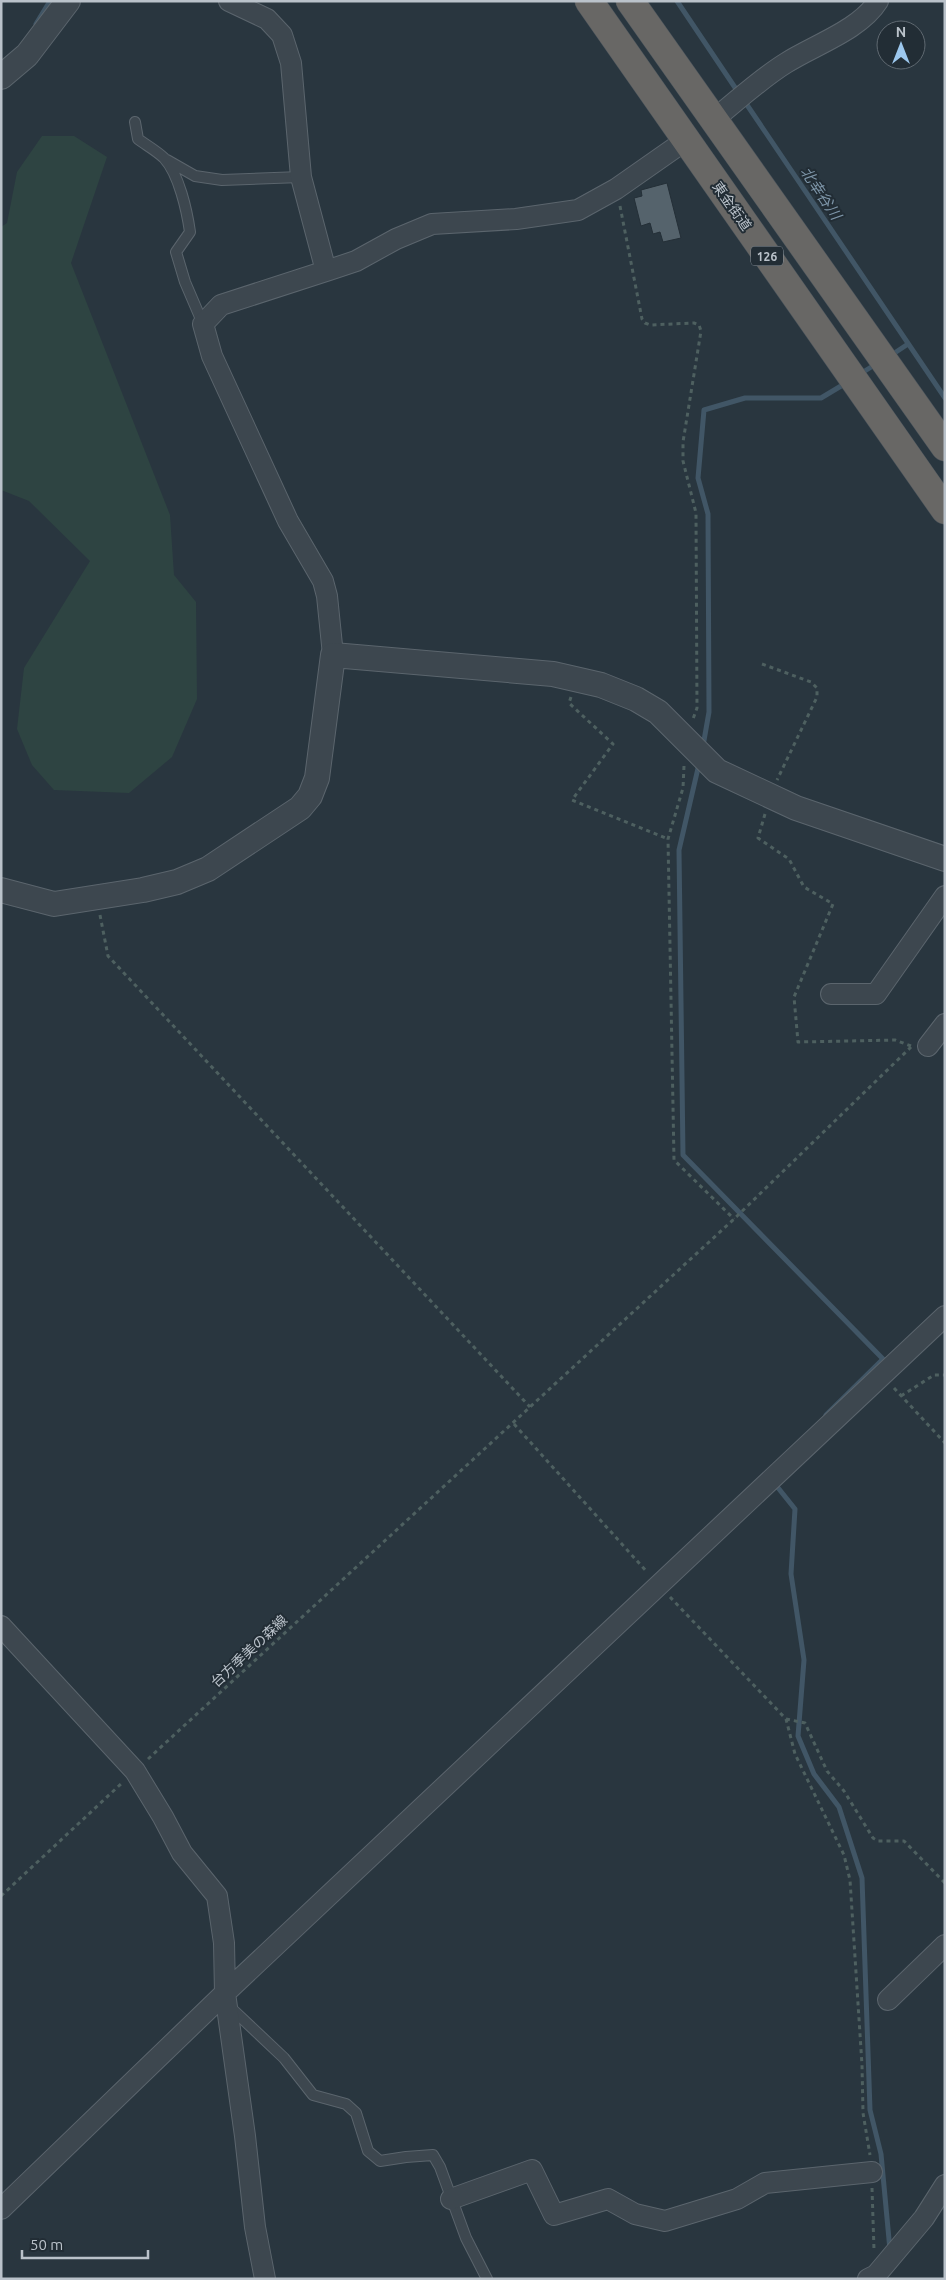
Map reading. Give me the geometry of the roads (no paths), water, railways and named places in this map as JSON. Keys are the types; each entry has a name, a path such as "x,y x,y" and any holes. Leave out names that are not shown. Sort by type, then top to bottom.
{"highway":[{"name":"東金街道","path":"588,1 945,510"},
{"name":"126","path":"630,1 945,447"},
{"path":"686,140 713,120"}],"street":[{"path":"1,77 27,55 68,1"},
{"path":"229,1 267,19 282,35 291,64 300,177 326,271"},
{"path":"713,120 785,64 834,37 871,12 878,1"},
{"path":"1,890 54,904 143,890 177,882 208,869 300,808 310,796 317,778 333,655 327,596 323,581 288,522 212,356 203,324 221,306 356,261 396,239 432,224 516,219 578,210 616,189 686,140"},
{"path":"333,655 553,674 579,679 636,699 658,712 717,771 796,808 945,859"},
{"path":"832,994 876,994 945,896"},
{"path":"920,1046 945,1024"},
{"path":"1,2209 226,1999 658,1584 883,1376 945,1316"},
{"path":"1,1626 135,1771 163,1817 182,1854 217,1896 224,1943 226,1999 255,2226 265,2279"},
{"path":"888,2000 945,1944"},
{"path":"452,2199 532,2170 554,2215 608,2199 635,2214 665,2221 737,2199 764,2183 872,2172"},
{"path":"872,2277 924,2218 945,2185"}],"lane":[{"path":"135,122 138,139 164,158 195,176 222,180 300,177"},
{"path":"164,158 174,174 188,214 190,232 176,252 185,282 203,324"},
{"path":"226,1999 284,2058 313,2095 346,2104 356,2113 368,2151 380,2161 433,2155 440,2167 466,2238 487,2279"}],"waterway":[{"path":"36,24 50,1"},
{"name":"北幸谷川","path":"677,1 738,92"},
{"name":"北幸谷川","path":"743,99 945,398"},
{"path":"890,356 908,344"},
{"path":"860,374 876,364"},
{"path":"703,746 709,712 708,514 698,478 704,410 745,398 821,398 846,383"},
{"path":"699,764 679,850 683,1155 883,1359 826,1415"},
{"path":"775,1484 795,1509 791,1574 804,1660 798,1736 814,1774 839,1807 862,1878 870,2110 881,2154 890,2250"}]}
